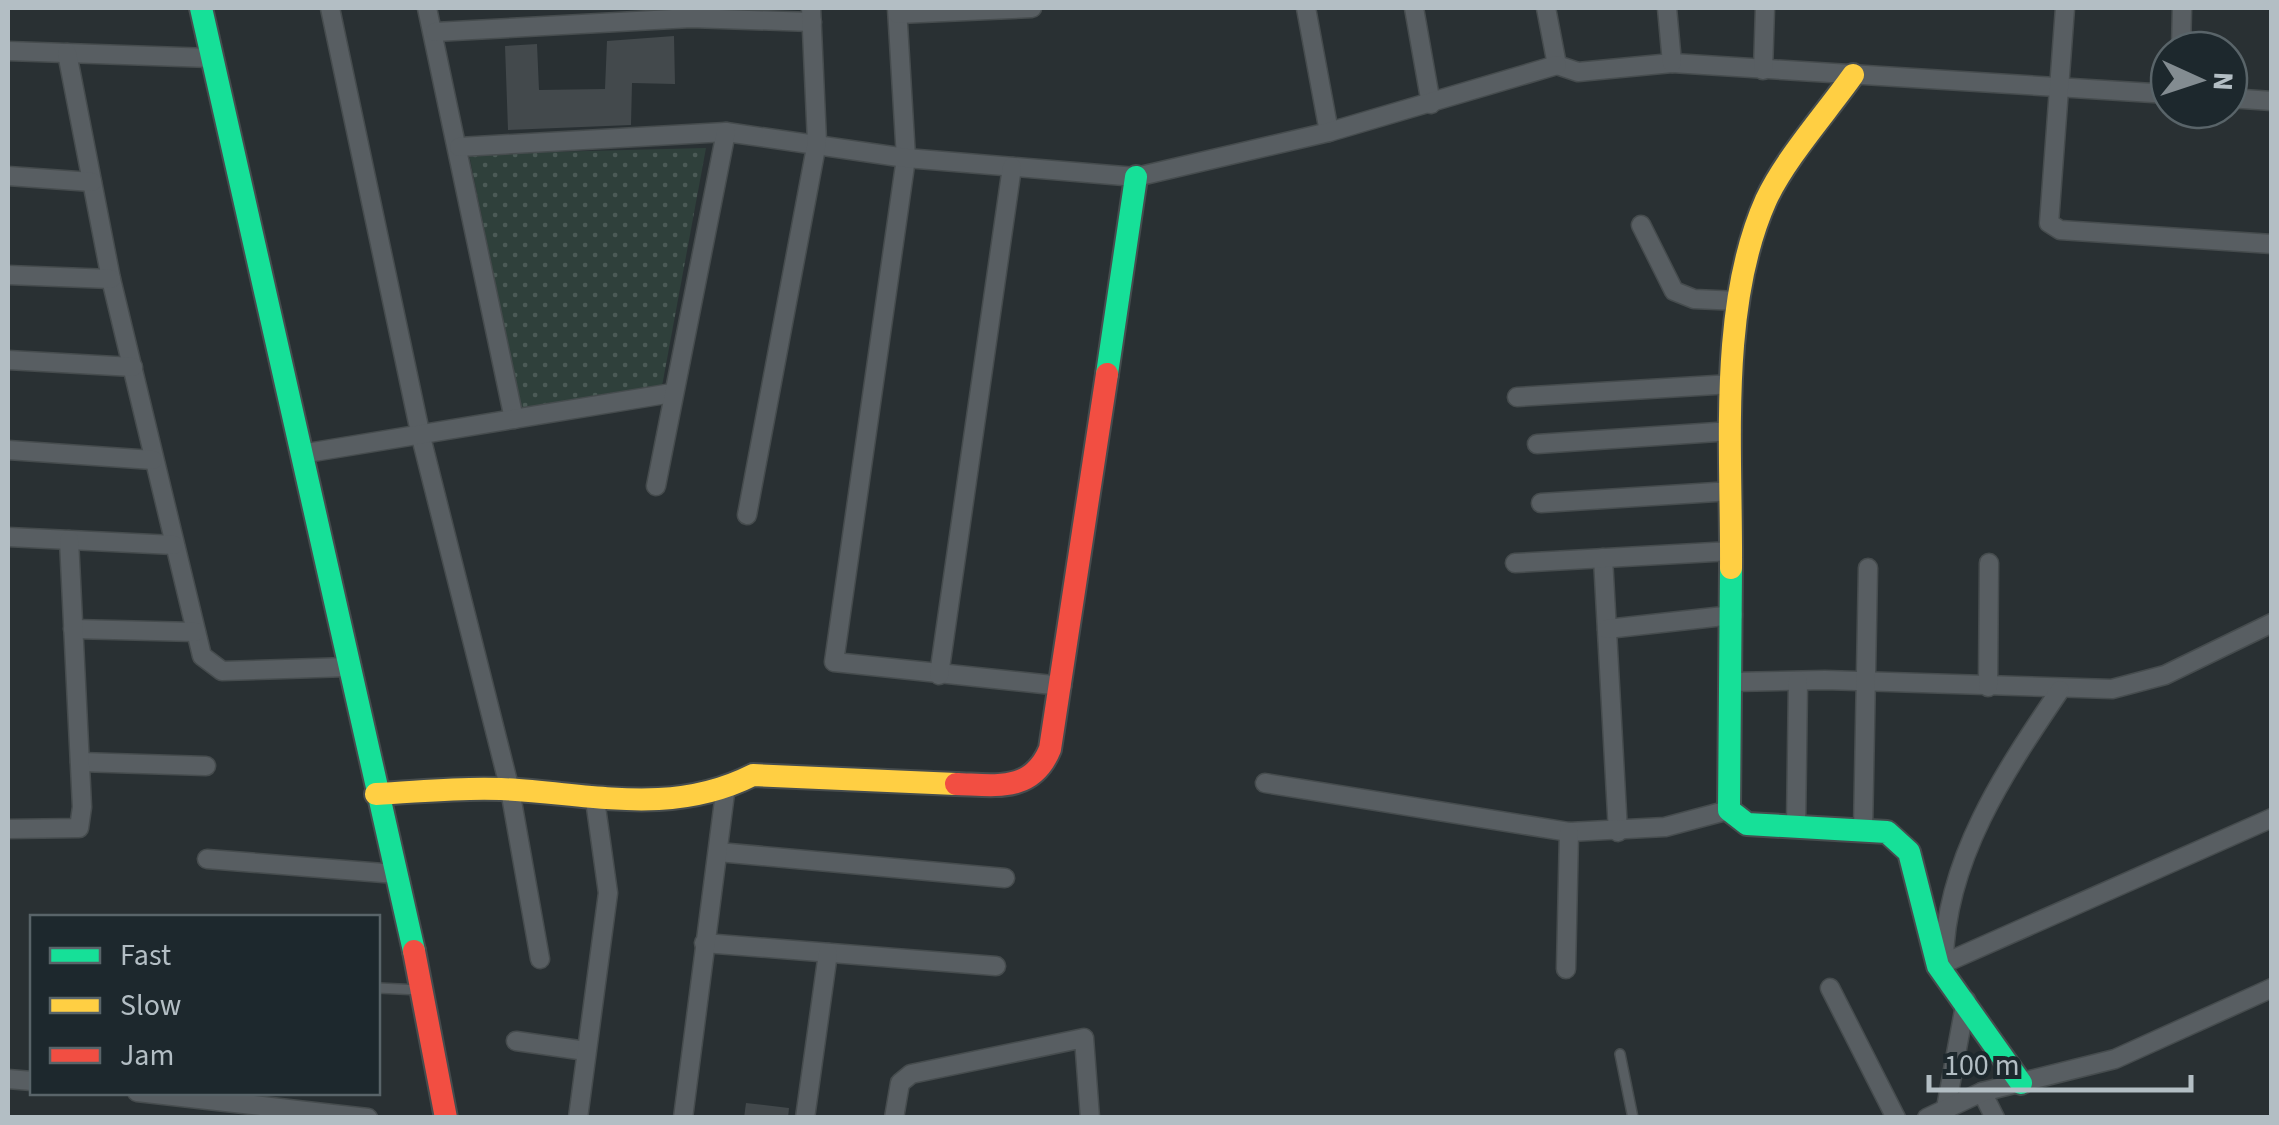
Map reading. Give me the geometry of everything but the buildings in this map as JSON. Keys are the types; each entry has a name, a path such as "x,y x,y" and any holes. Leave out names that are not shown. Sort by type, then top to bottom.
{"street":[{"path":"201,8 423,990 446,1118"},
{"path":"330,8 421,437 510,790 540,959"},
{"path":"427,8 460,147 514,419"},
{"path":"1032,8 898,11 906,158 834,662 1062,686"},
{"path":"1306,8 1329,132"},
{"path":"1414,8 1431,104"},
{"path":"1546,8 1557,65"},
{"path":"1667,8 1672,64"},
{"path":"1763,70 1765,8"},
{"path":"2066,8 2063,85 2048,217 2054,228 2272,244"},
{"path":"435,32 691,13 812,15 817,142 747,515"},
{"path":"8,50 211,58"},
{"path":"67,53 111,279 202,656 214,670 348,667"},
{"path":"460,147 726,132 817,142 906,158 1136,177 1329,132 1557,65 1578,72 1672,64 2149,92"},
{"path":"1729,810 1733,682 1732,384 1739,301 1752,231 1767,198 1854,75"},
{"path":"656,486 726,132"},
{"path":"940,676 1012,166"},
{"path":"8,176 92,182"},
{"path":"376,794 510,790 595,800 660,802 725,793 753,775 1024,783 1043,767 1051,750 1136,177"},
{"path":"1642,225 1674,291 1694,299 1739,301"},
{"path":"8,275 111,279"},
{"path":"8,360 133,366"},
{"path":"1516,397 1732,384"},
{"path":"301,454 672,393"},
{"path":"1536,444 1732,431"},
{"path":"8,450 153,460"},
{"path":"1541,503 1732,491"},
{"path":"8,537 174,545"},
{"path":"8,829 79,828 80,762 69,540"},
{"path":"1514,563 1732,551"},
{"path":"1603,558 1618,832"},
{"path":"1988,688 1989,563"},
{"path":"1863,831 1869,682 1868,568"},
{"path":"1607,630 1733,615"},
{"path":"1733,682 1798,680 2112,689 2165,675 2272,623"},
{"path":"74,630 196,632"},
{"path":"1796,827 1798,680"},
{"path":"1941,965 1944,924 1954,883 2013,760 2060,690"},
{"path":"80,762 206,766"},
{"path":"1264,783 1569,832 1618,832 1665,826 1729,810"},
{"path":"683,1118 725,793"},
{"path":"578,1118 608,893 595,800"},
{"path":"1729,810 1746,824 1887,832 1909,852 1941,965 1984,1035 2021,1083"},
{"path":"1941,965 2272,818"},
{"path":"1566,968 1569,832"},
{"path":"718,852 1006,878"},
{"path":"207,860 396,874"},
{"path":"704,943 996,966"},
{"path":"805,1118 828,953"},
{"path":"1830,988 1896,1118"},
{"path":"1927,1118 1982,1092 2115,1059 2272,988"},
{"path":"1946,1108 1966,1000"},
{"path":"894,1118 900,1082 911,1074 1084,1038 1090,1118"},
{"path":"516,1040 586,1050"},
{"path":"1982,1092 1995,1118"},
{"path":"158,1095 283,1113 368,1118"}],"lane":[{"path":"380,988 423,990"},
{"path":"1620,1054 1633,1118"}],"green space":[{"path":"706,148 662,386 521,409 469,154"}],"traffic: fast":[{"path":"201,8 414,951"},
{"path":"1107,374 1136,177"},
{"path":"1731,568 1729,810 1747,824 1887,832 1909,852 1938,966 2021,1083"}],"traffic: slow":[{"path":"1731,568 1731,381 1740,286 1766,200 1806,136 1853,75"},
{"path":"376,794 485,789 660,799 722,788 753,775 956,784"}],"traffic: jam":[{"path":"956,784 999,785 1023,780 1042,763 1050,749 1107,374"},
{"path":"414,951 446,1118"}]}
